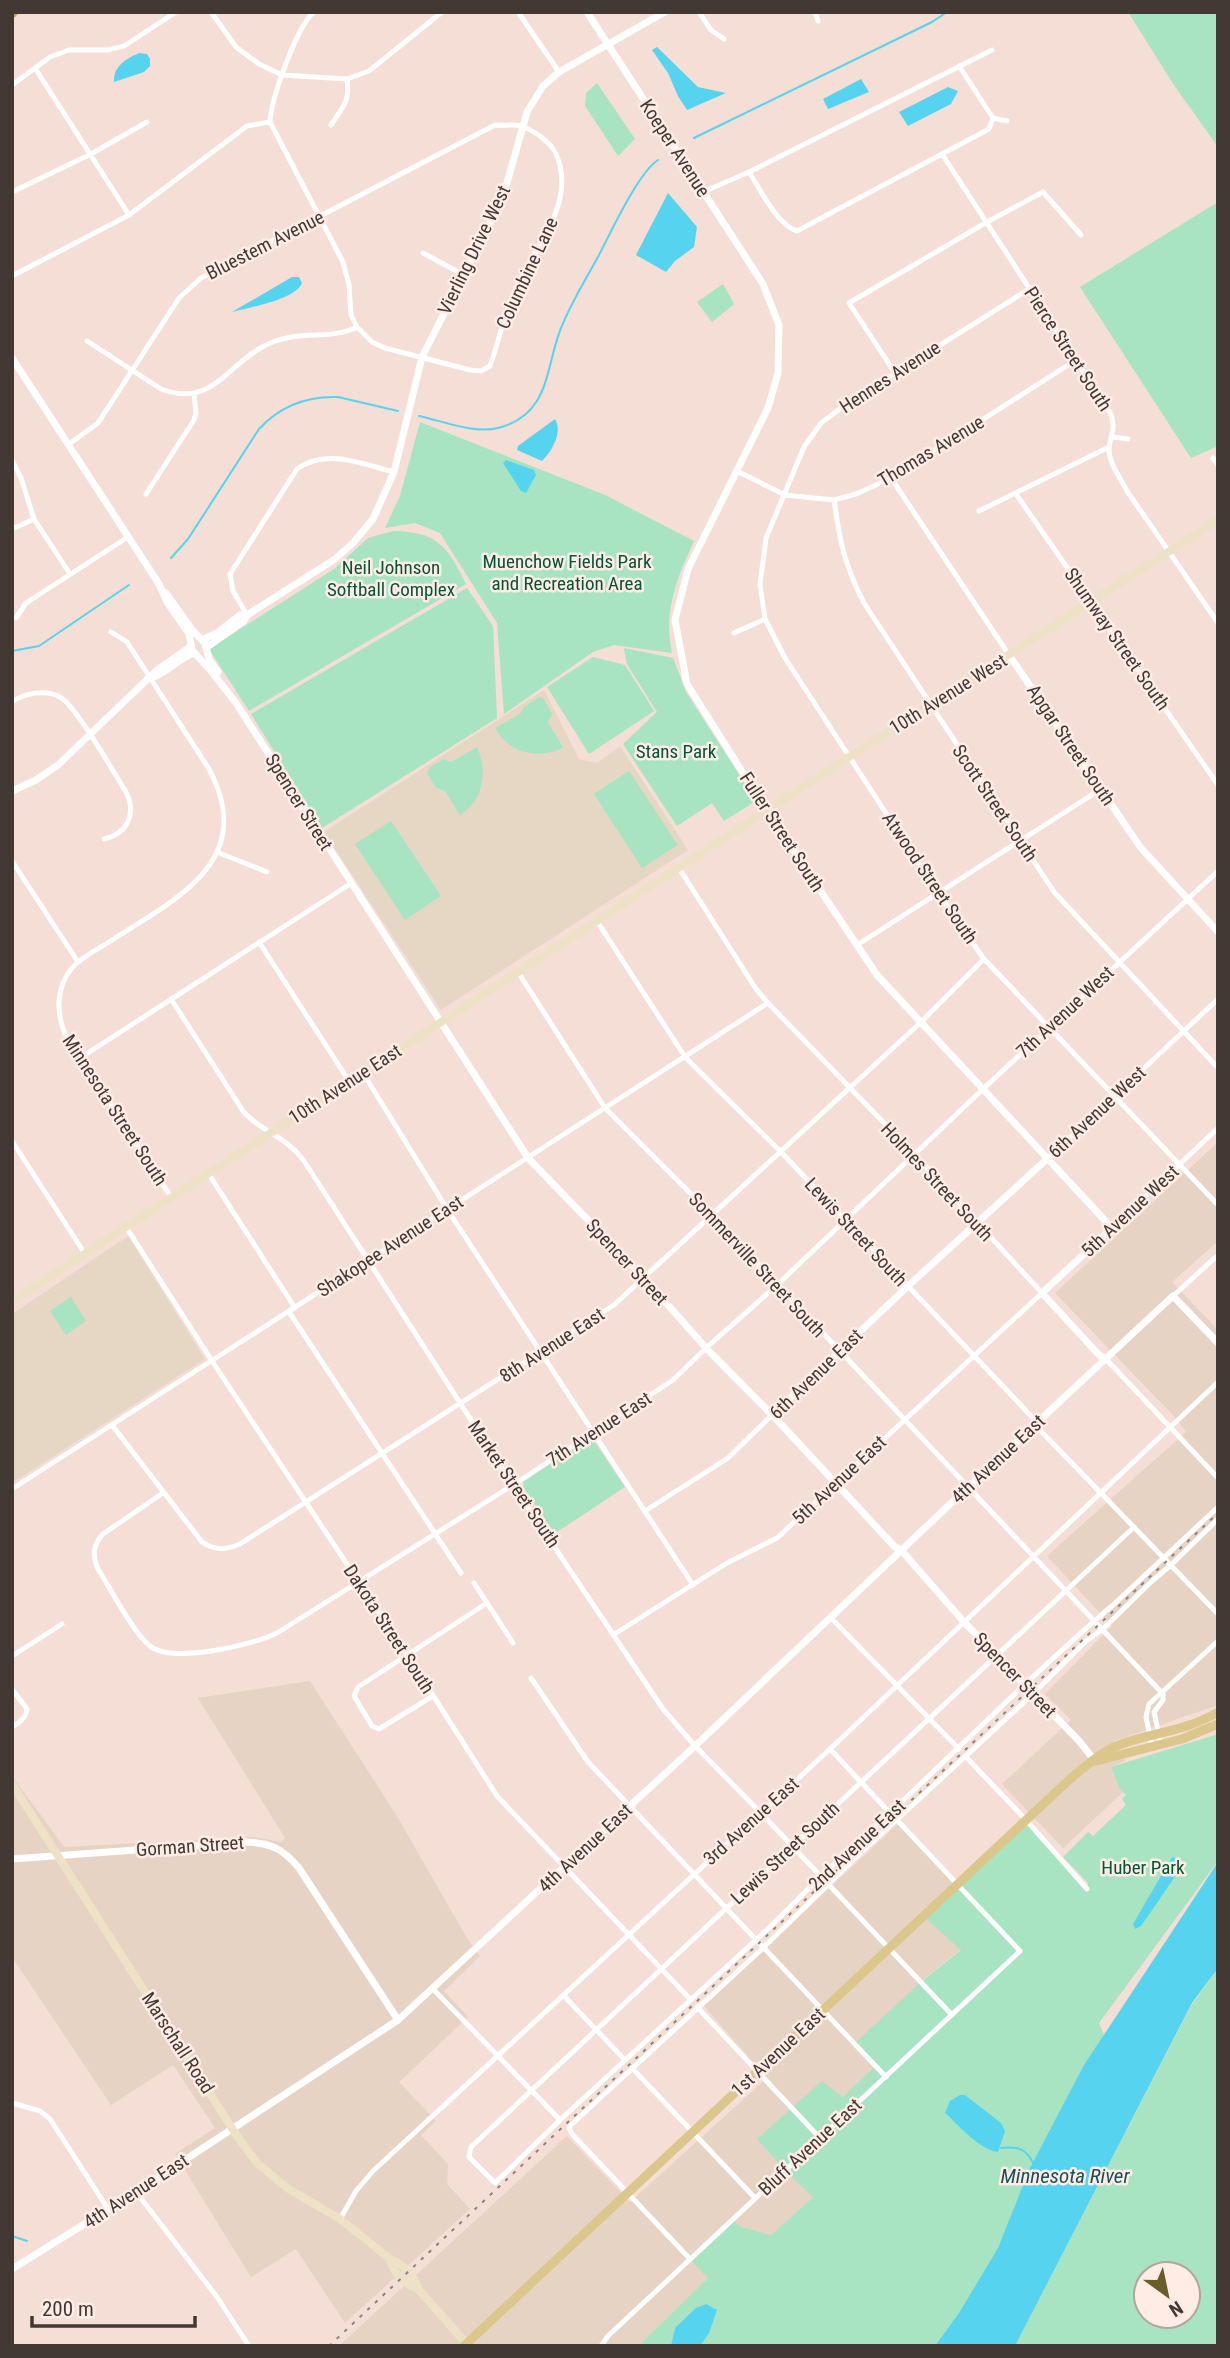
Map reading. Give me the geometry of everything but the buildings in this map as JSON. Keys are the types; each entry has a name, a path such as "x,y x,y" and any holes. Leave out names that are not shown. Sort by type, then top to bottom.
{"main road":[{"name":"10th Avenue West","path":"679,868 1218,520"},
{"name":"10th Avenue East","path":"12,1301 679,868"},
{"name":"1st Avenue East","path":"466,2345 1070,1779 1095,1761 1156,1740 1218,1712"},
{"name":"1st Avenue East","path":"1156,1740 1196,1734 1218,1724"},
{"name":"Marschall Road","path":"12,1784 257,2163 287,2188 340,2219 390,2259 396,2260 466,2345"}],"street":[{"path":"12,85 50,57 69,50 124,47 176,12"},
{"path":"211,12 236,47 259,64 282,75 347,79 369,71 442,12"},
{"path":"87,341 161,389 172,393 194,394 215,385 254,351 281,339 296,335 338,334 357,327 351,315 347,273 270,122 270,109 282,75 306,19 314,12"},
{"path":"518,12 559,72"},
{"name":"Koeper Avenue","path":"587,12 763,284"},
{"name":"Vierling Drive West","path":"247,615 335,559 354,543 373,519 394,472 422,357 503,197 527,112 543,86 559,72 665,12"},
{"path":"699,12 710,30 724,39"},
{"path":"815,12 818,21"},
{"path":"703,192 749,172 992,50"},
{"path":"959,66 993,118 1007,121"},
{"path":"35,68 129,215"},
{"path":"331,125 349,96 347,79"},
{"path":"749,172 787,228 797,231 989,129 993,118"},
{"path":"12,192 91,154 147,122"},
{"path":"12,276 129,215 247,126 270,122"},
{"name":"Bluestem Avenue","path":"69,444 98,423 171,310 189,287 215,270 495,125 522,126"},
{"name":"Columbine Lane","path":"357,327 372,342 385,348 481,372 490,366 500,327 516,288 553,220 562,190 561,164 551,144 522,126"},
{"name":"Pierce Street South","path":"942,154 1111,414 1114,426 1110,447"},
{"path":"895,373 849,303 986,222 1043,192 1081,235"},
{"path":"423,253 462,274"},
{"name":"Fuller Street South","path":"763,284 779,325 778,373 768,408 688,569 675,620 687,684 767,811 877,975 1112,1228"},
{"name":"Hennes Avenue","path":"785,495 804,447 821,424 895,373 1029,289"},
{"name":"Spencer Street","path":"12,358 158,582 202,639"},
{"name":"Thomas Avenue","path":"737,471 785,495 834,500 856,494 891,478 1076,360"},
{"path":"146,494 194,420 194,394"},
{"path":"1113,437 1128,439"},
{"path":"979,511 1110,447 1111,457 1127,491 1218,623"},
{"path":"247,615 230,583 230,574 297,469 312,460 330,457 394,472"},
{"path":"1213,458 1218,465"},
{"path":"12,460 21,478 34,519 70,574"},
{"name":"Apgar Street South","path":"891,478 1141,848 1218,932"},
{"name":"Shumway Street South","path":"1016,494 1218,785"},
{"name":"Atwood Street South","path":"785,495 766,538 760,584 765,619 785,658 984,959 1218,1205"},
{"name":"Scott Street South","path":"834,500 841,547 850,575 864,603 1054,892 1218,1068"},
{"path":"12,529 34,519"},
{"path":"16,618 26,603 128,537"},
{"name":"Spencer Street","path":"158,582 167,602 188,634 193,649 236,703 528,1158 645,1279 706,1348 895,1548 901,1550 964,1622 1087,1749 1095,1761"},
{"path":"193,649 194,640 217,632 240,615 247,615"},
{"path":"193,649 202,653 244,621 247,615"},
{"path":"734,633 765,619"},
{"name":"Minnesota Street South","path":"111,632 127,642 209,769 219,792 223,822 217,852 194,886 78,962 64,982 58,1009 65,1034 171,1197"},
{"path":"202,639 206,649"},
{"path":"12,792 48,772 157,670 193,649"},
{"name":"Spencer Street","path":"206,649 209,659 232,691 236,703"},
{"path":"12,702 21,696 42,693 60,697 72,708 131,804 131,816 125,828 104,839"},
{"path":"857,945 1101,789"},
{"path":"217,852 267,872"},
{"path":"12,861 78,962"},
{"name":"Holmes Street South","path":"679,868 756,989 768,1003 915,1155 1100,1356 1105,1358 1218,1478"},
{"name":"7th Avenue West","path":"915,1155 1218,871"},
{"path":"80,1058 351,884"},
{"name":"Lewis Street South","path":"597,921 685,1056 780,1151 1033,1419 1035,1425 1218,1614"},
{"path":"259,942 349,1082"},
{"name":"8th Avenue East","path":"163,1493 202,1542 209,1547 228,1549 543,1353 614,1305 645,1279 920,1023 984,959"},
{"name":"Sommerville Street South","path":"518,972 605,1108 712,1216 1163,1693"},
{"name":"Market Street South","path":"171,999 243,1111 298,1153 513,1485 663,1709 695,1746 952,2015"},
{"name":"6th Avenue West","path":"977,1224 1218,999"},
{"name":"Shakopee Avenue East","path":"12,1489 768,1003"},
{"path":"363,1072 447,1209 693,1585"},
{"name":"5th Avenue West","path":"1042,1293 1218,1128"},
{"path":"12,1141 85,1254"},
{"name":"7th Avenue East","path":"163,1493 103,1534 94,1551 98,1569 141,1637 159,1652 182,1654 265,1639 513,1485 673,1380 915,1155"},
{"path":"208,1173 383,1454 461,1573"},
{"name":"6th Avenue East","path":"645,1511 728,1458 977,1224"},
{"name":"Dakota Street South","path":"126,1227 497,1796 691,2000"},
{"path":"1218,1255 1173,1296 1218,1343"},
{"name":"5th Avenue East","path":"613,1635 737,1557 772,1542 1042,1293"},
{"name":"4th Avenue East","path":"12,2270 398,2020 695,1746 1173,1296"},
{"name":"3rd Avenue East","path":"340,2219 356,2191 373,2171 830,1749 1218,1382"},
{"path":"112,1425 163,1493"},
{"name":"2nd Avenue East","path":"495,2183 959,1749 1094,1619 1218,1507"},
{"name":"2nd Avenue East","path":"627,2192 569,2128 1077,1650 1171,1566 1218,1519"},
{"name":"Lewis Street South","path":"495,2183 469,2157 471,2147 1134,1527"},
{"path":"474,1583 513,1643"},
{"path":"433,1696 379,1729 372,1726 355,1700 355,1691 487,1603"},
{"path":"830,1617 959,1749"},
{"path":"12,1656 62,1624"},
{"path":"1156,1740 1146,1717 1147,1708 1218,1641"},
{"path":"531,1678 583,1756 886,2077"},
{"path":"12,1689 27,1709 27,1713 22,1721 12,1727"},
{"path":"830,1749 890,1813"},
{"path":"965,1756 1087,1889"},
{"path":"897,1821 957,1885"},
{"name":"Gorman Street","path":"12,1859 245,1842 262,1842 276,1847 287,1854 299,1868 398,2020"},
{"name":"Bluff Avenue East","path":"601,2346 608,2336 1020,1951 957,1885"},
{"path":"433,1989 560,2120"},
{"path":"563,1995 625,2060"},
{"path":"697,2007 820,2138"},
{"path":"632,2068 755,2198"},
{"path":"12,2103 40,2111 50,2119 108,2209"},
{"path":"136,2192 217,2297 249,2346"},
{"path":"627,2192 690,2259"}],"shaded area":[{"path":"544,690 579,759 597,763 620,746 688,850 441,1010 324,832"},
{"path":"1218,1142 1218,1241 1172,1282 1218,1330 1218,1705 1114,1741 1125,1761 1111,1767 1123,1792 1063,1848 1002,1784 1071,1720 1045,1694 1112,1626 1047,1556 1186,1432 1173,1415 1055,1293"},
{"path":"128,1236 205,1359 12,1483 12,1314"},
{"path":"310,1681 398,1818 465,1935 480,1956 444,1991 468,2017 399,2082 436,2121 421,2135 448,2164 447,2184 470,2209 345,2323 296,2249 251,2277 175,2154 215,2128 173,2065 111,2105 12,1957 12,1776 64,1847 254,1837 281,1842 285,1838 198,1698"},
{"path":"898,1824 957,1885 961,1949 920,1982 875,2066 843,2097 785,2170 814,2196 771,2235 742,2227 732,2221 708,2278 638,2346 339,2346 567,2136 630,2202 767,2078 704,2006"}],"green space":[{"path":"1128,12 1218,12 1218,147 1174,85"},
{"path":"597,83 635,139 618,156 585,106 586,93"},
{"path":"1218,202 1218,446 1191,458 1080,287"},
{"path":"723,284 734,304 712,322 697,302"},
{"name":"Muenchow Fields Park and Recreation Area","path":"420,422 605,495 694,541 673,595 669,623 672,653 614,645 593,652 504,714 497,623 440,533 415,523 385,528 400,496"},
{"name":"Neil Johnson Softball Complex","path":"393,531 421,534 431,538 453,560 466,584 249,711 209,649 334,569 368,538"},
{"path":"467,588 493,626 497,718 322,828 251,714"},
{"name":"Stans Park","path":"624,648 673,658 686,692 756,801 724,821 712,803 677,826 623,744 657,712 627,664"},
{"path":"593,657 625,665 654,711 589,754 547,687"},
{"path":"539,697 544,699 552,714 548,722 563,748 534,754 508,743 495,728 520,714 524,707"},
{"path":"477,747 482,766 482,784 474,801 460,815 445,791 436,788 427,773 430,767 444,759 451,762"},
{"path":"629,771 678,845 642,868 594,794"},
{"path":"391,821 441,896 405,920 355,844"},
{"path":"71,1297 86,1321 66,1335 50,1311"},
{"path":"588,1439 594,1441 625,1487 554,1534 524,1488 523,1482"},
{"name":"Huber Park","path":"1218,1734 1218,1861 1099,2023 1104,2035 1087,2063 1031,2253 949,2346 638,2346 708,2278 690,2259 731,2220 742,2227 771,2235 813,2197 757,2139 822,2081 843,2097 875,2066 854,2044 921,1982 961,1950 923,1916 1026,1820 1087,1888 1088,1883 1063,1857 1088,1832 1093,1836 1126,1805 1122,1799 1126,1795 1120,1789 1111,1767"},
{"path":"1218,1968 1218,2346 1015,2346 1191,2006"}],"water":[{"path":"657,47 698,87 726,93 687,110 668,73 652,50"},
{"path":"139,53 147,54 150,66 144,72 114,82 118,67"},
{"path":"861,79 869,92 828,109 823,99"},
{"path":"948,87 958,91 951,104 908,126 899,112"},
{"path":"668,193 697,227 694,247 675,261 666,272 636,255"},
{"path":"292,277 299,277 302,283 291,294 232,312"},
{"path":"555,419 557,435 553,447 542,461 517,450 518,446"},
{"path":"506,460 534,470 536,475 526,493 521,491 503,463"},
{"path":"1172,1857 1182,1862 1181,1868 1141,1926 1135,1929 1133,1924"},
{"name":"Minnesota River","path":"1218,1862 1218,1968 1192,2003 1015,2346 935,2346 959,2313 998,2248 1030,2168 1084,2065"},
{"path":"965,2095 1001,2123 1005,2131 998,2152 976,2142 945,2113 950,2101"},
{"path":"706,2304 717,2310 709,2333 700,2346 671,2346 675,2328 696,2308"}],"waterway":[{"path":"694,138 932,22 947,12"},
{"path":"419,416 468,428 488,429 516,421 529,411 544,385 558,337 572,304 634,190 658,160"},
{"path":"171,558 188,539 259,429 276,414 295,404 327,397 338,397 398,411"},
{"path":"12,651 39,646 129,585"},
{"path":"1001,2148 1020,2149 1033,2163"},
{"path":"12,2236 27,2241"}],"railway":[{"path":"329,2346 1218,1513"}]}
